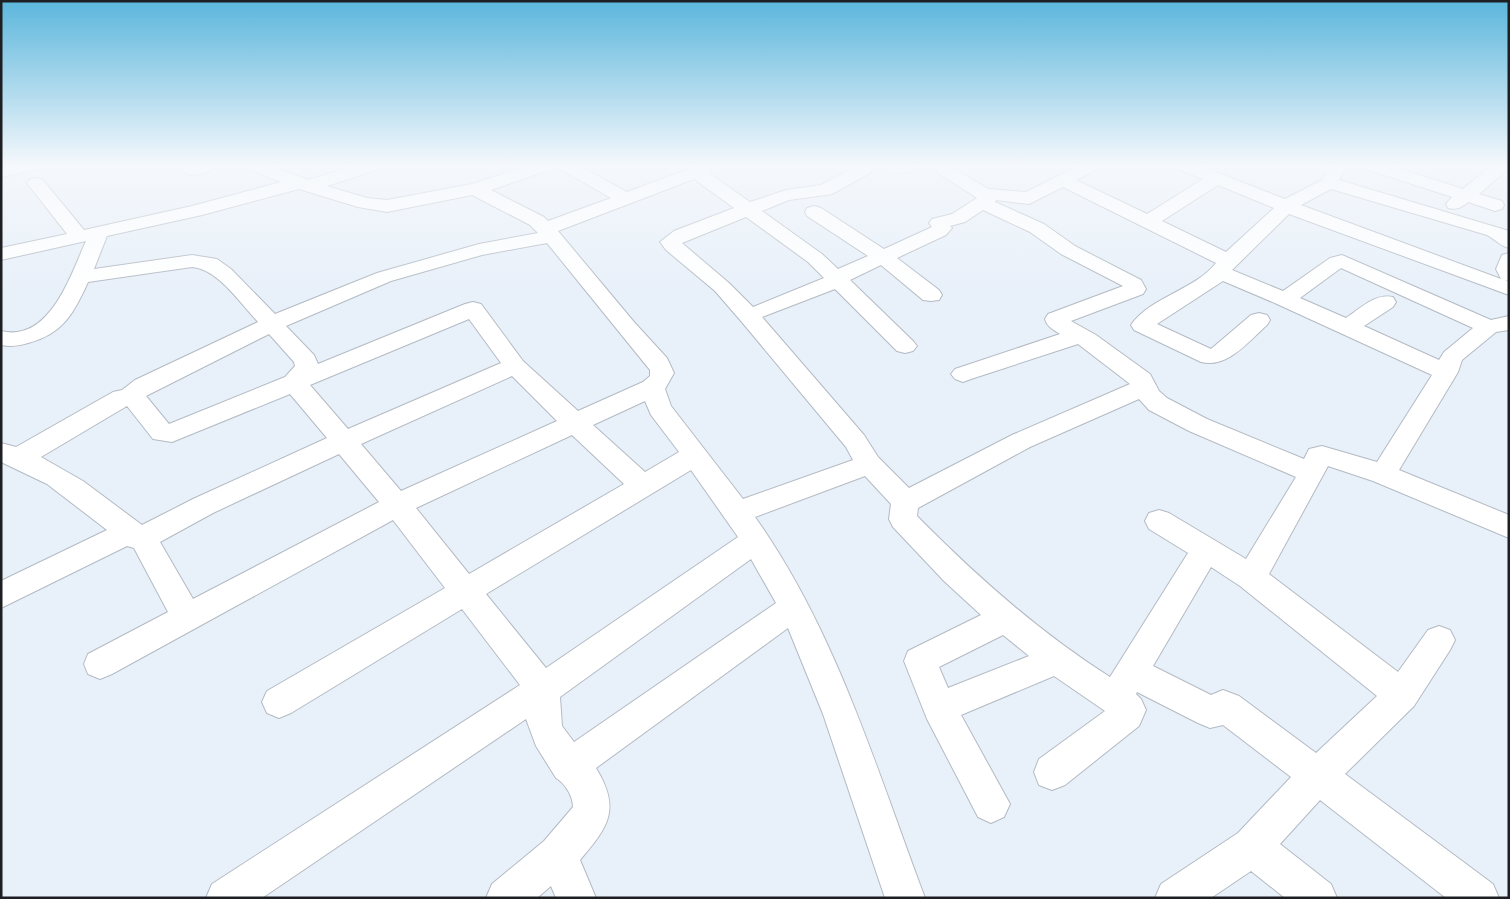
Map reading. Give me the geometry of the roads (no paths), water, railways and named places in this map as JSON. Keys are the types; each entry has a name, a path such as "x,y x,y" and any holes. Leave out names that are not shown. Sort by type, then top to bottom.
{"street":[{"path":"55,207 79,236"},
{"path":"2,251 211,207"},
{"path":"100,664 397,505 652,388 663,377 663,370 659,363 626,327 548,233 537,221 510,207"},
{"path":"605,207 548,233 384,277 273,323 136,390 132,394 162,433 172,433 473,309 515,366 643,486"},
{"path":"750,207 681,235 670,242 722,286 855,442 869,464 906,502"},
{"path":"761,311 838,280 844,274 879,260 882,256 939,231 942,228 939,223 958,218 975,207"},
{"path":"1001,207 1037,228 1068,250 1134,284 1134,289 1056,318 1057,322 1088,340 1140,380 1153,401 1184,418 1295,467 1313,472"},
{"path":"1119,207 1149,221 1224,266 1285,299 1446,372"},
{"path":"1149,221 1171,207"},
{"path":"1259,320 1218,356 1209,357 1142,325 1157,313 1215,278 1224,266 1285,207"},
{"path":"1289,207 1509,289"},
{"path":"1410,207 1507,238"},
{"path":"1440,216 1451,207"},
{"path":"747,208 815,258 905,346"},
{"path":"814,212 882,256 931,295"},
{"path":"1,338 12,340 22,338 44,330 54,322 63,309 100,231"},
{"path":"1509,259 1506,269 1509,275"},
{"path":"79,277 192,261 207,262 217,266 306,360 307,367 294,382"},
{"path":"1285,299 1337,262 1342,261 1501,326"},
{"path":"1348,327 1385,302"},
{"path":"1383,474 1446,372 1452,357 1501,326"},
{"path":"963,374 1071,338 1081,337"},
{"path":"1,595 515,366"},
{"path":"294,382 397,505 543,689 541,715 548,735 569,766 588,788 592,809 580,830 558,855 506,898"},
{"path":"652,388 660,409 756,540 794,607 834,697 879,829 905,898"},
{"path":"1144,388 1021,441 906,502 903,519 981,599 1056,660 1123,685 1210,712 1215,712 1223,706 1227,707 1479,898"},
{"path":"11,454 122,398"},
{"path":"11,454 49,471 70,484 136,535 187,617"},
{"path":"279,702 695,455"},
{"path":"1252,577 1313,472 1318,456 1383,474 1509,527"},
{"path":"736,513 869,464"},
{"path":"1159,521 1252,577 1402,695"},
{"path":"226,898 543,689 756,540"},
{"path":"1052,772 1128,715 1129,710 1126,706 1123,685 1206,550"},
{"path":"569,766 794,607"},
{"path":"991,804 939,708 920,661 1004,618"},
{"path":"1175,898 1252,847 1317,776 1402,695 1439,640"},
{"path":"939,708 1056,660"},
{"path":"1252,847 1317,898"},
{"path":"558,855 576,898"}]}
